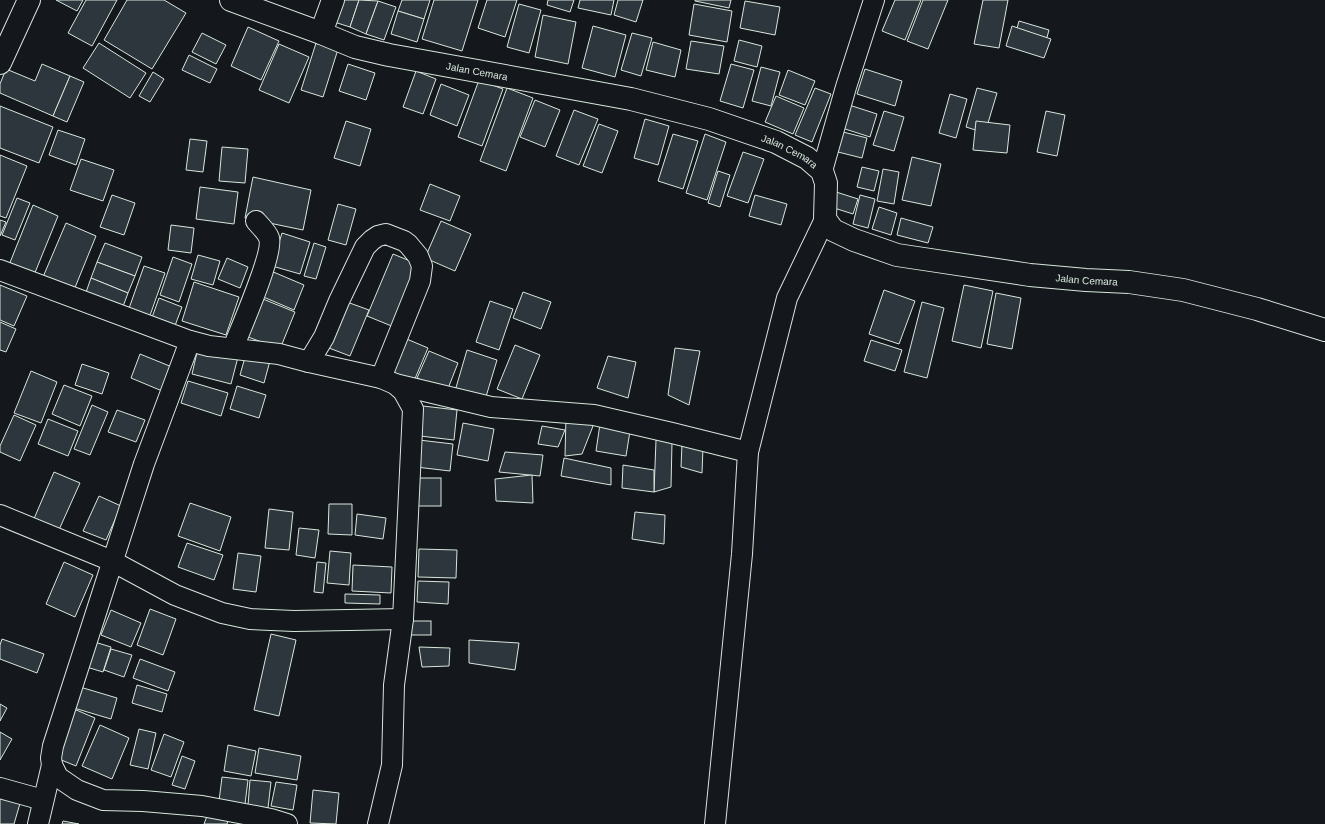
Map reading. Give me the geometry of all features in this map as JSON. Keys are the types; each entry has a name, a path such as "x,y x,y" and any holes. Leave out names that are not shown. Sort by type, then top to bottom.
{"street":[{"path":"0,63 29,0"},
{"name":"Jalan Cemara","path":"231,0 355,47 389,55 631,99 709,119 776,142 807,158 822,171 826,183 825,218 833,230 854,240 897,255 1030,275 1129,282 1183,290 1257,309 1325,330"},
{"path":"321,33 332,0"},
{"path":"822,171 846,87 874,0"},
{"path":"715,824 742,554 748,452 787,298 825,218"},
{"path":"233,348 266,261 270,246 269,238 256,221"},
{"path":"309,362 324,338 339,301 365,247 378,236 386,234 408,244 418,256 422,266 420,281 388,381"},
{"path":"0,270 190,341 209,346 279,354 491,407 594,416 672,433 748,452"},
{"path":"190,341 144,464 112,561 53,746 51,758 52,765 58,777 77,790 103,800 143,801 202,806 271,819 287,824"},
{"path":"378,824 392,765 394,685 404,619 413,408 403,391 388,381"},
{"path":"0,515 112,561 175,595 222,613 250,619 294,621 404,619"},
{"path":"38,824 52,765"},
{"path":"0,788 43,800"}],"building":[{"path":"56,0 83,0 77,11"},
{"path":"86,0 117,0 92,46 68,33"},
{"path":"127,0 164,0 186,13 152,69 104,40"},
{"path":"339,0 359,0 350,27 331,21"},
{"path":"359,0 378,1 366,34 350,27"},
{"path":"402,0 430,0 424,19 398,11"},
{"path":"434,0 478,0 462,51 422,39"},
{"path":"487,0 517,0 505,37 478,28"},
{"path":"548,0 574,0 570,12 547,5"},
{"path":"580,0 614,0 611,15 578,8"},
{"path":"618,0 643,0 636,22 614,15"},
{"path":"695,0 731,0 729,8"},
{"path":"895,0 921,0 905,40 882,31"},
{"path":"923,0 948,0 928,49 907,41"},
{"path":"983,0 1008,0 999,48 974,44"},
{"path":"378,1 396,7 384,40 366,34"},
{"path":"745,1 780,7 775,35 740,28"},
{"path":"519,4 541,10 529,53 507,47"},
{"path":"694,4 732,11 727,42 689,35"},
{"path":"398,11 424,19 417,42 391,34"},
{"path":"543,15 576,22 568,64 535,57"},
{"path":"1019,21 1049,30 1043,52 1013,43"},
{"path":"593,26 626,35 615,77 582,68"},
{"path":"1012,26 1051,39 1044,58 1006,46"},
{"path":"248,27 279,41 261,80 231,66"},
{"path":"202,33 226,45 216,64 192,52"},
{"path":"632,33 652,38 641,76 621,70"},
{"path":"317,40 339,46 323,97 301,90"},
{"path":"739,40 762,46 757,67 734,61"},
{"path":"691,41 724,46 719,74 686,69"},
{"path":"653,42 681,50 675,77 646,70"},
{"path":"99,43 146,73 130,98 83,68"},
{"path":"279,44 309,57 289,103 259,90"},
{"path":"189,55 217,69 210,83 182,70"},
{"path":"42,64 70,76 53,116 0,93 0,84 6,69 35,81"},
{"path":"348,64 375,73 366,100 339,91"},
{"path":"731,64 754,70 743,108 720,101"},
{"path":"761,67 780,72 771,106 752,101"},
{"path":"865,69 902,81 895,106 857,94"},
{"path":"788,70 815,81 805,105 779,95"},
{"path":"416,71 436,79 423,114 403,107"},
{"path":"153,72 164,79 150,102 139,96"},
{"path":"70,76 84,82 67,122 53,116"},
{"path":"479,80 503,89 482,146 458,137"},
{"path":"441,84 469,95 457,126 430,115"},
{"path":"507,88 533,98 506,171 480,161"},
{"path":"815,88 831,94 812,142 795,135"},
{"path":"977,88 997,93 985,133 966,127"},
{"path":"950,94 967,99 956,138 939,133"},
{"path":"776,96 804,108 793,134 765,122"},
{"path":"535,100 560,110 545,147 520,137"},
{"path":"846,104 877,114 870,137 839,127"},
{"path":"0,106 53,127 39,163 0,148"},
{"path":"574,110 598,119 579,165 556,156"},
{"path":"884,111 904,117 894,151 873,145"},
{"path":"1046,111 1065,115 1057,156 1037,152"},
{"path":"645,119 669,126 658,165 634,158"},
{"path":"346,121 371,129 360,166 334,158"},
{"path":"976,121 1010,125 1007,153 973,150"},
{"path":"599,124 618,131 602,173 583,166"},
{"path":"58,130 85,139 76,165 49,155"},
{"path":"839,131 867,138 862,158 834,151"},
{"path":"673,134 698,141 683,189 658,181"},
{"path":"705,134 726,142 707,200 686,193"},
{"path":"190,139 207,141 203,172 186,170"},
{"path":"222,147 248,149 245,183 219,181"},
{"path":"743,152 764,159 748,203 727,196"},
{"path":"0,155 27,166 6,218 0,216"},
{"path":"912,157 941,164 931,206 902,200"},
{"path":"81,159 114,170 103,201 70,190"},
{"path":"862,167 879,171 874,191 857,187"},
{"path":"883,169 899,172 894,204 877,201"},
{"path":"718,171 730,175 720,207 708,203"},
{"path":"253,177 311,190 303,230 245,218"},
{"path":"430,184 460,196 450,221 420,210"},
{"path":"200,187 238,192 234,224 196,219"},
{"path":"833,191 858,199 853,214 828,206"},
{"path":"112,195 135,203 124,235 100,227"},
{"path":"755,195 787,204 781,225 749,216"},
{"path":"860,195 875,199 868,228 853,224"},
{"path":"17,198 30,203 15,240 2,235"},
{"path":"338,204 356,209 346,245 328,240"},
{"path":"33,205 58,216 32,280 7,270"},
{"path":"879,207 897,213 891,235 872,229"},
{"path":"901,218 933,227 928,243 897,235"},
{"path":"0,220 6,222 0,236"},
{"path":"441,221 471,234 455,271 425,258"},
{"path":"66,223 96,236 74,290 43,277"},
{"path":"171,225 194,228 191,253 168,250"},
{"path":"282,233 310,242 300,274 272,266"},
{"path":"105,243 142,257 135,276 97,262"},
{"path":"314,243 326,247 316,279 304,276"},
{"path":"393,254 420,265 394,327 367,316"},
{"path":"198,255 220,261 213,285 191,279"},
{"path":"173,257 192,264 179,302 160,295"},
{"path":"227,258 248,267 240,288 218,279"},
{"path":"97,262 135,276 128,293 91,278"},
{"path":"144,266 165,273 148,321 127,314"},
{"path":"271,271 304,285 294,310 261,296"},
{"path":"91,278 128,293 121,312 84,298"},
{"path":"194,282 239,297 226,335 182,321"},
{"path":"0,285 27,296 14,326 0,320"},
{"path":"964,285 993,291 981,348 952,341"},
{"path":"884,290 915,301 899,344 869,334"},
{"path":"523,292 551,302 541,329 513,318"},
{"path":"996,293 1021,298 1012,349 987,344"},
{"path":"258,297 295,312 280,349 243,335"},
{"path":"159,298 182,307 173,331 150,323"},
{"path":"490,301 513,309 499,350 476,342"},
{"path":"347,302 369,310 350,356 329,348"},
{"path":"922,302 944,308 927,378 904,372"},
{"path":"0,322 16,329 6,352 0,350"},
{"path":"402,337 428,348 414,381 389,370"},
{"path":"871,340 902,350 895,371 864,361"},
{"path":"515,345 540,355 522,399 497,389"},
{"path":"198,348 238,357 231,384 192,374"},
{"path":"675,348 700,351 689,405 668,395"},
{"path":"247,350 271,357 264,383 240,375"},
{"path":"467,350 497,360 485,400 455,391"},
{"path":"429,351 458,363 447,391 417,378"},
{"path":"140,354 177,369 167,393 131,378"},
{"path":"608,356 636,362 628,398 597,388"},
{"path":"82,364 109,373 102,394 75,385"},
{"path":"31,371 57,382 41,423 14,413"},
{"path":"188,381 228,393 221,416 181,403"},
{"path":"64,385 92,396 80,426 52,414"},
{"path":"237,386 266,395 259,418 230,409"},
{"path":"92,405 108,412 90,455 74,449"},
{"path":"423,406 457,410 454,440 420,436"},
{"path":"117,410 145,420 136,442 108,432"},
{"path":"14,415 36,425 20,461 0,452 0,446"},
{"path":"566,416 595,421 582,454 565,456"},
{"path":"48,419 78,431 68,456 38,444"},
{"path":"463,423 494,429 488,461 457,455"},
{"path":"600,424 630,431 626,456 596,451"},
{"path":"542,426 565,430 558,447 538,444"},
{"path":"419,440 453,444 450,471 416,467"},
{"path":"656,440 672,442 671,487 654,492"},
{"path":"682,444 703,447 702,473 681,467"},
{"path":"505,452 543,455 540,476 499,472"},
{"path":"564,458 611,468 611,485 561,476"},
{"path":"623,465 654,470 654,492 622,488"},
{"path":"54,472 80,483 58,532 33,521"},
{"path":"532,475 533,503 496,501 495,479"},
{"path":"415,478 441,478 441,506 415,506"},
{"path":"99,496 121,506 106,540 83,531"},
{"path":"190,503 231,517 220,551 178,536"},
{"path":"329,504 352,504 352,535 328,534"},
{"path":"269,509 293,512 289,550 265,548"},
{"path":"635,512 665,515 664,544 632,539"},
{"path":"357,514 386,518 383,539 355,535"},
{"path":"299,528 319,530 315,558 296,555"},
{"path":"187,543 223,555 214,580 178,567"},
{"path":"419,549 457,550 456,578 418,577"},
{"path":"330,551 351,553 349,585 327,583"},
{"path":"238,553 261,556 256,592 233,589"},
{"path":"64,562 93,575 75,617 46,604"},
{"path":"317,562 326,563 323,593 314,592"},
{"path":"353,565 392,567 391,593 352,591"},
{"path":"418,581 449,582 448,604 417,602"},
{"path":"345,594 380,595 380,604 345,603"},
{"path":"150,609 176,619 163,655 137,645"},
{"path":"111,610 141,623 131,647 101,635"},
{"path":"408,621 431,621 431,635 408,635"},
{"path":"271,634 296,640 279,716 254,710"},
{"path":"2,639 44,654 37,673 0,659 0,645"},
{"path":"88,640 111,647 103,672 80,665"},
{"path":"469,640 519,643 515,670 469,663"},
{"path":"419,647 450,648 449,666 422,667"},
{"path":"111,649 132,655 124,677 104,670"},
{"path":"140,659 175,672 168,691 133,678"},
{"path":"137,685 167,694 162,712 132,703"},
{"path":"80,687 117,698 111,719 74,708"},
{"path":"0,704 7,708 0,721"},
{"path":"74,709 95,718 76,766 54,757"},
{"path":"100,725 129,738 112,779 82,766"},
{"path":"139,729 156,733 148,769 130,765"},
{"path":"0,732 12,739 0,760"},
{"path":"164,734 184,742 171,777 151,770"},
{"path":"228,745 256,751 251,776 224,771"},
{"path":"259,748 301,756 297,780 255,773"},
{"path":"182,756 195,761 185,789 172,785"},
{"path":"222,777 248,780 245,804 219,801"},
{"path":"250,780 271,782 268,808 248,805"},
{"path":"276,782 297,785 293,810 271,806"},
{"path":"313,790 339,793 336,824 310,823"},
{"path":"0,794 21,800 14,824 0,824"},
{"path":"210,808 230,816 227,824 204,824"},
{"path":"63,821 79,824 62,824"}]}
